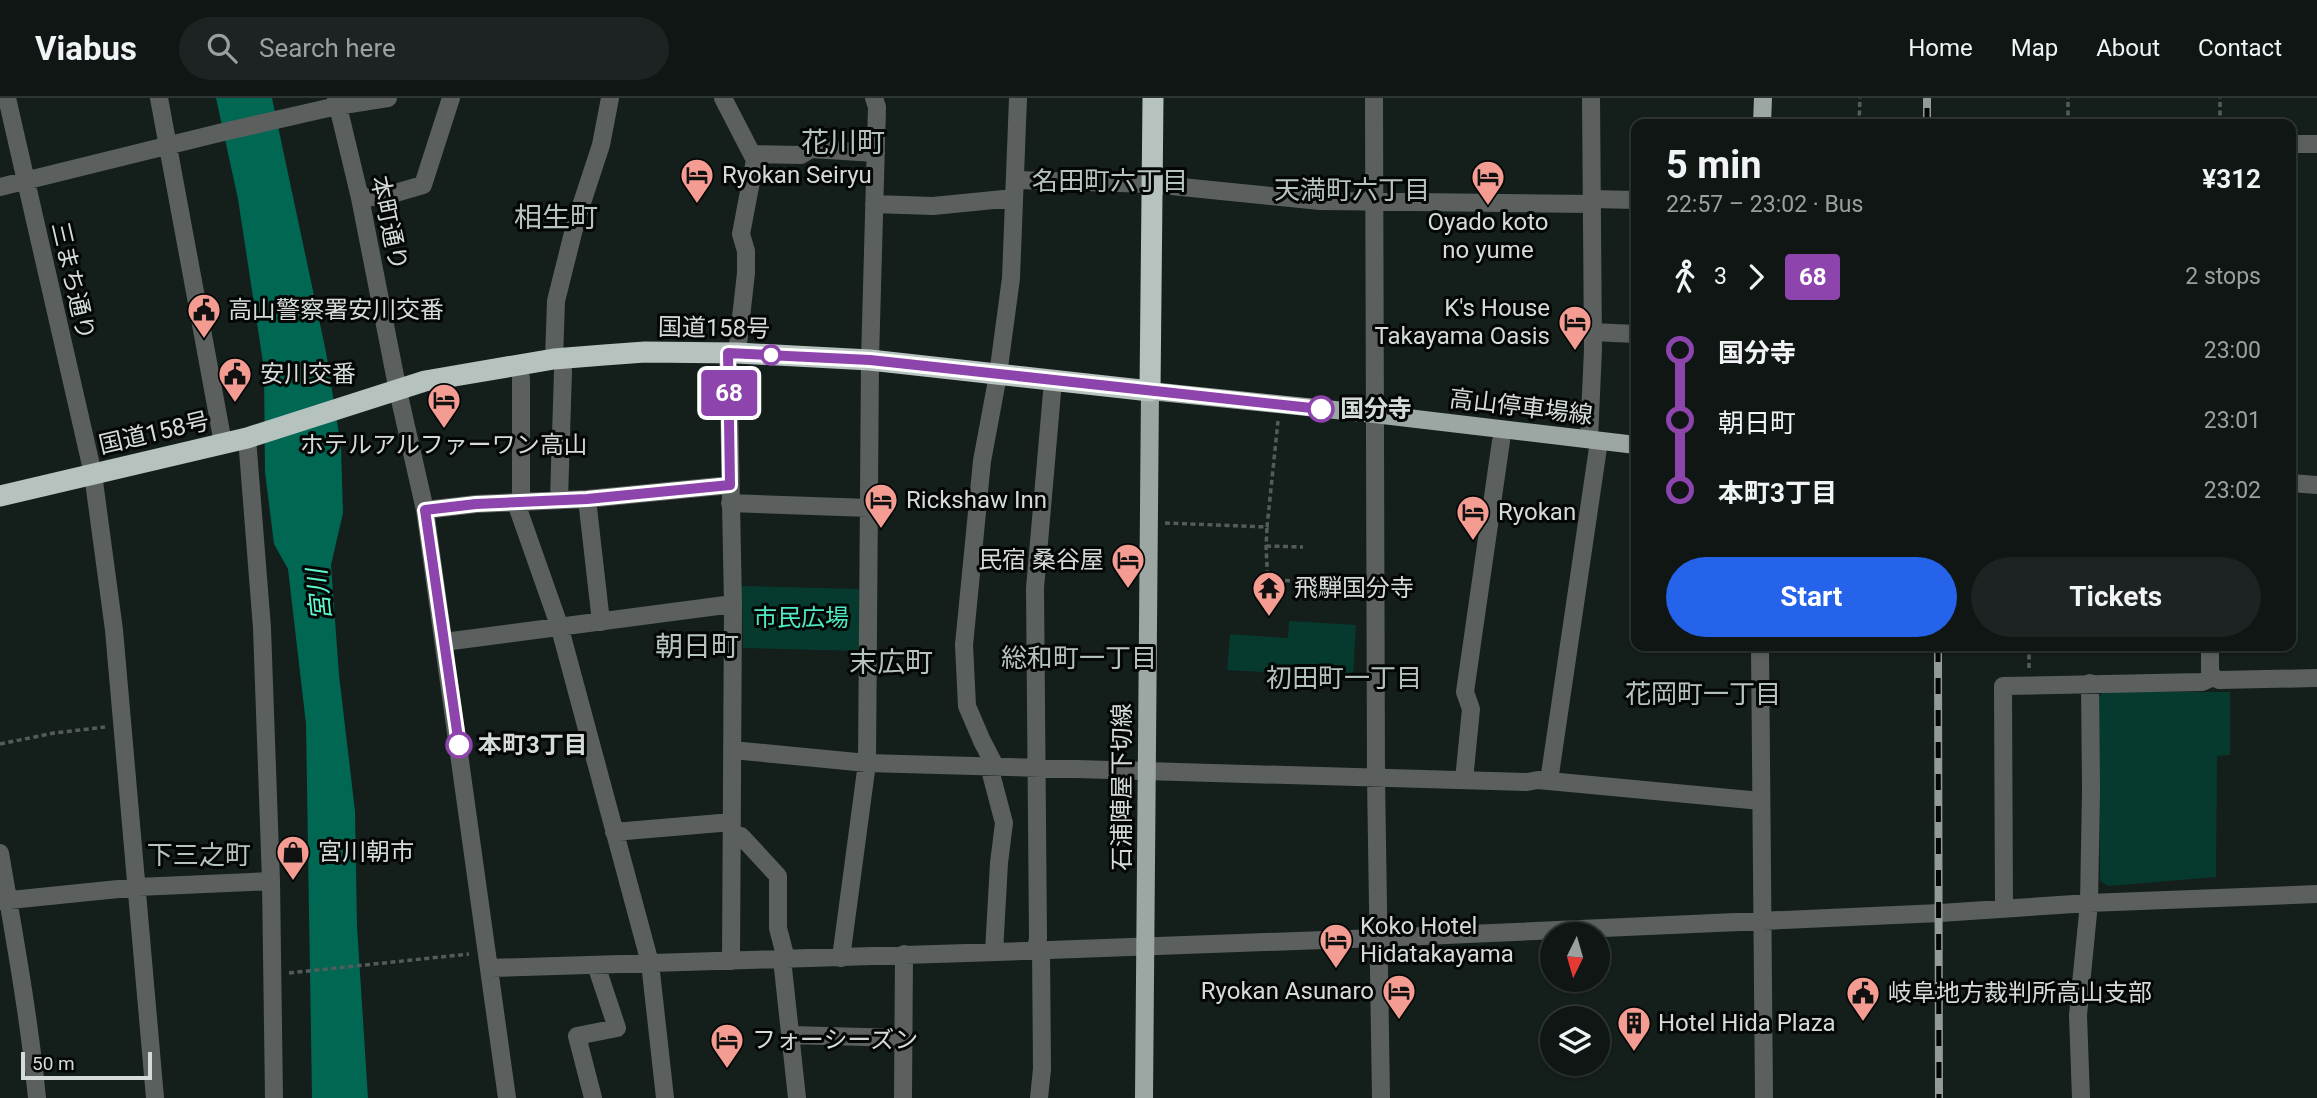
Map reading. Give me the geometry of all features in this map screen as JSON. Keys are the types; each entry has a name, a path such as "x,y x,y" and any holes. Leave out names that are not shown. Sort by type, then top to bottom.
{"highway":[{"path":"1150,391 1153,98"},
{"name":"国道158号","path":"0,496 253,436 425,381 645,352 870,360 1150,391"}],"main road":[{"path":"1762,119 1763,98"},
{"name":"高山停車場線","path":"1150,391 1631,444"},
{"name":"石浦陣屋下切線","path":"1144,1098 1150,391"}],"street":[{"name":"三まち通り","path":"7,98 93,474 114,630 155,1098"},
{"path":"159,98 223,443"},
{"path":"0,187 277,120 337,102 388,98"},
{"path":"360,198 385,196 423,185 451,98"},
{"path":"559,499 556,301 576,221 601,145 610,98"},
{"path":"723,98 753,155 753,169 741,234 746,251 746,273 732,353 731,961"},
{"path":"841,958 867,763 870,360 877,107 874,98"},
{"path":"994,952 1004,823 992,766 967,706 964,645 982,460 998,375 1011,278 1018,98"},
{"path":"1374,98 1376,778 1381,1098"},
{"path":"1549,781 1594,440 1591,98"},
{"name":"本町通り","path":"337,102 360,198 398,391 425,510 508,1098"},
{"path":"2296,144 2317,144"},
{"path":"753,155 801,155 811,149 876,153"},
{"path":"874,204 955,205 1014,189 1152,184 1320,201 1631,200"},
{"path":"1592,332 1631,334"},
{"path":"521,378 519,502 559,625 650,963 664,1098"},
{"path":"1039,1098 1042,1069 1038,950 1035,587 1053,381"},
{"path":"253,436 271,881 274,1098"},
{"path":"1464,780 1471,709 1465,692 1502,441"},
{"path":"2296,483 2317,485"},
{"path":"425,510 559,499 730,494 869,508"},
{"path":"587,499 601,622"},
{"path":"444,642 733,604"},
{"path":"1760,651 1764,1098"},
{"path":"2210,651 2210,671 2213,677 2219,680 2317,678"},
{"path":"2004,909 2003,686 2202,682 2213,677"},
{"path":"2081,1098 2078,1015 2089,903 2090,683"},
{"path":"732,750 867,763 1549,781 1761,801"},
{"path":"614,832 732,829 778,876 778,928 784,959 797,1098"},
{"path":"0,853 4,900 29,1021 37,1098"},
{"path":"4,900 138,887 271,881"},
{"path":"489,960 596,965 841,958 1378,938 2317,894"},
{"path":"903,1098 904,954"},
{"path":"593,1098 577,1037 617,1028 596,965"},
{"path":"790,1035 902,1038"}],"path":[{"path":"1859,119 1860,98"},
{"path":"2068,98 2068,119"},
{"path":"2220,98 2220,119"},
{"path":"1279,406 1266,546 1268,582 1301,581"},
{"path":"1149,523 1268,527"},
{"path":"1266,546 1303,547"},
{"path":"2029,651 2029,685"},
{"path":"0,744 54,733 123,725"},
{"path":"290,973 410,961 489,960"}],"green space":[{"name":"市民広場","path":"742,586 859,589 859,651 743,648"},
{"path":"1289,621 1356,625 1353,677 1227,670 1230,634 1288,638"},
{"path":"2104,692 2230,692 2230,755 2217,756 2216,877 2108,886 2100,881 2098,698"}],"water":[{"name":"宮川","path":"216,98 272,98 326,352 341,447 343,513 331,565 339,675 355,811 357,926 368,1098 312,1098 306,724 288,569 274,544 265,472 264,369 238,199"}],"railway":[{"path":"1927,98 1927,119"},
{"path":"1938,651 1939,1098"}],"bus line":[{"name":"68","path":"459,745 425,510 476,504 587,499 730,485 728,353 870,360 1321,409"}],"place":[{"name":"Ryokan Seiryu","path":"697,205"},
{"name":"Oyado koto no yume","path":"1488,207"},
{"name":"高山警察署安川交番","path":"204,340"},
{"name":"K's House Takayama Oasis","path":"1575,352"},
{"name":"安川交番","path":"235,404"},
{"name":"国分寺","path":"1321,409"},
{"name":"ホテルアルファーワン高山","path":"444,430"},
{"name":"Rickshaw Inn","path":"881,530"},
{"name":"Ryokan","path":"1473,542"},
{"name":"民宿 桑谷屋","path":"1128,590"},
{"name":"飛騨国分寺","path":"1269,618"},
{"name":"本町3丁目","path":"459,745"},
{"name":"宮川朝市","path":"293,882"},
{"name":"Koko Hotel Hidatakayama","path":"1336,970"},
{"name":"Ryokan Asunaro","path":"1399,1021"},
{"name":"岐阜地方裁判所高山支部","path":"1863,1023"},
{"name":"Hotel Hida Plaza","path":"1634,1053"},
{"name":"フォーシーズン","path":"727,1070"}],"district":[{"name":"花川町","path":"843,142"},
{"name":"名田町六丁目","path":"1110,181"},
{"name":"天満町六丁目","path":"1352,190"},
{"name":"相生町","path":"556,217"},
{"name":"朝日町","path":"697,646"},
{"name":"総和町一丁目","path":"1079,658"},
{"name":"末広町","path":"891,662"},
{"name":"初田町一丁目","path":"1344,678"},
{"name":"花岡町一丁目","path":"1703,694"},
{"name":"下三之町","path":"199,855"}]}
